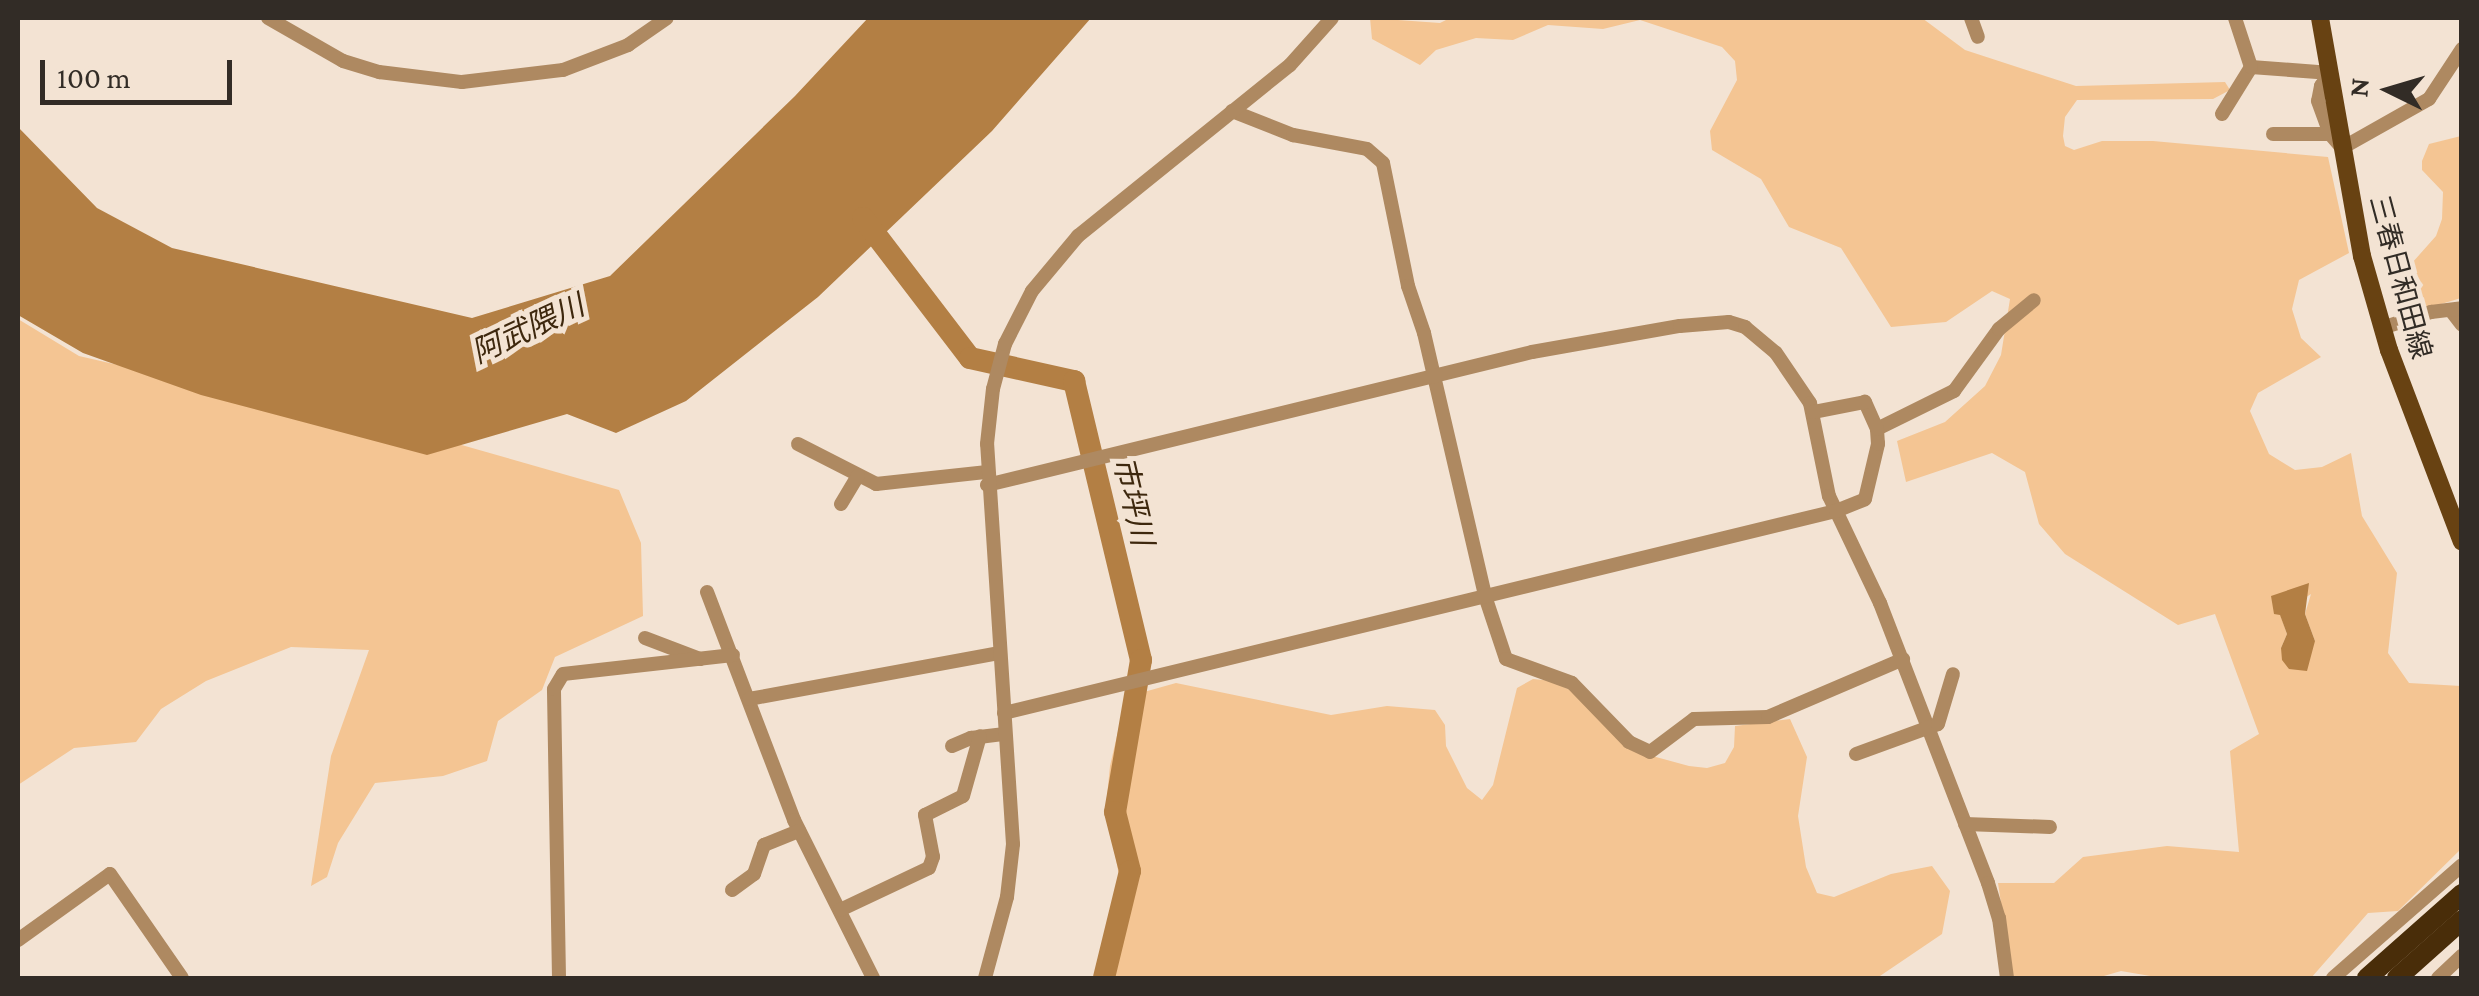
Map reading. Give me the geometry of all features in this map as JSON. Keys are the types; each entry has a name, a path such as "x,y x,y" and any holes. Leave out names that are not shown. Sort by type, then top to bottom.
{"highway":[{"path":"2367,978 2462,894"},
{"path":"2397,978 2462,920"}],"main road":[{"name":"三春日和田線","path":"2320,18 2331,73 2336,141 2362,256 2382,328 2462,542"}],"street":[{"path":"268,18 343,60 418,79 462,82 562,70 628,45 667,18"},
{"path":"985,978 1007,897 1013,844 987,478 988,415 998,368 1032,291 1078,236 1308,48 1332,18"},
{"path":"1972,18 1978,36"},
{"path":"2222,114 2251,66 2235,18"},
{"path":"2273,134 2336,141 2429,99 2462,48"},
{"path":"2251,66 2331,73"},
{"path":"1232,111 1293,135 1367,149 1383,163 1394,228 1485,596 1506,659 1572,683 1629,742 1650,752 1694,718 1768,717 1903,660"},
{"path":"1878,429 1954,391 1999,329 2034,300"},
{"path":"2382,328 2431,312 2457,310 2462,325"},
{"path":"798,444 858,476 888,484 987,478 1631,333 1729,322 1745,327 1776,353 1800,381 1813,412 1822,477 1930,729 1999,918 2007,978"},
{"path":"1004,713 1836,510 1865,499 1870,490 1878,429 1865,402 1813,412"},
{"path":"841,504 858,476"},
{"path":"707,592 799,830 873,978"},
{"path":"645,638 700,659"},
{"path":"750,699 1000,652"},
{"path":"559,978 554,688 562,674 732,655"},
{"path":"1856,754 1938,724 1953,674"},
{"path":"952,746 980,736 1005,734"},
{"path":"840,910 929,868 933,857 924,814 963,796 980,736"},
{"path":"1965,824 2050,827"},
{"path":"732,890 754,874 764,845 799,830"},
{"path":"2333,978 2462,864"},
{"path":"18,940 110,874 182,978"},
{"path":"2438,978 2462,956"}],"shaded area":[{"path":"1370,18 1440,23 1450,18 1922,18 1965,50 2076,86 2225,82 2230,90 2213,99 2077,100 2065,117 2063,136 2065,146 2074,150 2102,141 2153,141 2328,157 2349,253 2299,280 2292,309 2301,338 2321,357 2258,393 2250,411 2269,454 2295,470 2322,467 2351,453 2362,516 2397,573 2388,653 2409,683 2461,686 2461,849 2398,911 2368,913 2311,978 2162,978 2121,971 2097,978 2012,978 1998,883 2054,883 2083,857 2167,846 2239,852 2230,751 2259,734 2215,614 2178,625 2065,554 2039,524 2025,472 1992,453 1906,482 1897,441 1945,422 1985,386 2001,355 2010,299 1992,291 1946,322 1891,327 1841,248 1789,227 1761,179 1712,150 1710,131 1737,80 1735,61 1722,47 1640,20 1603,29 1548,25 1513,40 1476,38 1436,50 1420,65 1372,39","holes":["2311,594 2305,614 2315,641 2281,648 2287,634 2280,614"]},
{"path":"2461,136 2461,298 2418,311 2398,310 2392,302 2396,281 2436,236 2442,219 2443,192 2422,170 2422,161 2429,144"},
{"path":"18,319 79,356 444,440 619,490 641,543 643,616 555,657 542,690 498,721 487,761 443,776 375,783 338,843 327,877 311,886 331,756 369,650 291,647 206,681 161,709 136,742 74,748 18,785"},
{"path":"1533,679 1553,681 1578,694 1634,751 1689,766 1707,768 1725,763 1734,747 1735,726 1790,719 1807,757 1798,816 1806,867 1817,893 1834,897 1891,874 1932,866 1950,891 1942,934 1877,978 1097,978 1111,948 1120,881 1106,806 1110,766 1126,697 1176,683 1331,715 1387,706 1435,710 1445,725 1446,746 1467,788 1482,800 1493,785 1517,688"}],"water":[{"name":"阿武隈川","path":"868,18 1091,18 992,131 818,297 686,401 616,433 567,414 427,455 201,395 83,353 18,315 18,127 97,208 172,248 472,318 610,276 795,96"},
{"path":"2309,583 2305,614 2315,641 2307,671 2289,669 2282,660 2281,648 2287,634 2280,615 2274,614 2271,596"}],"waterway":[{"name":"市坪川","path":"863,218 970,358 1074,381 1141,660 1115,812 1130,871 1104,978"}]}
